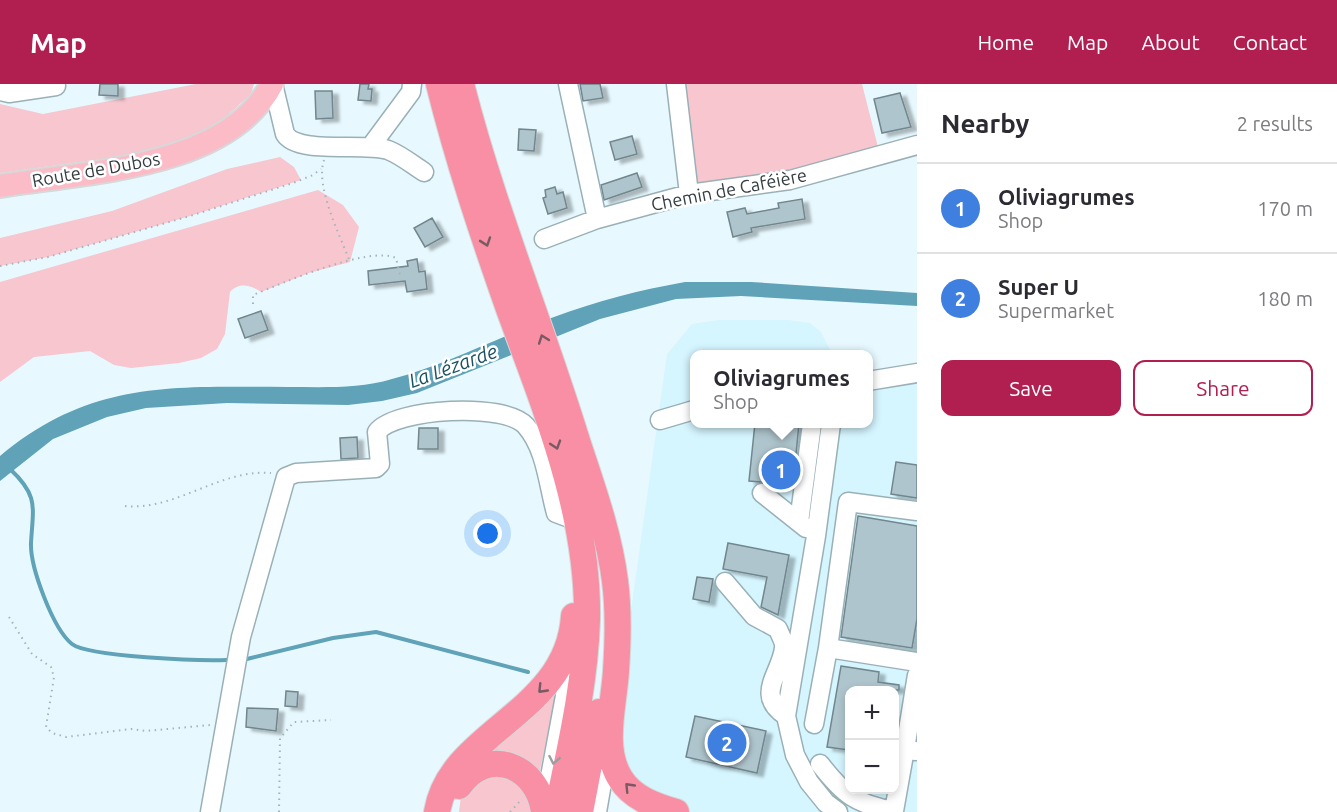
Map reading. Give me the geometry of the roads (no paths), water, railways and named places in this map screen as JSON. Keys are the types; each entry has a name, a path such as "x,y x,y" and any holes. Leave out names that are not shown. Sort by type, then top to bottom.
{"highway":[{"path":"429,84 450,159 517,298 549,386 606,573 607,619 602,696 580,812"},
{"path":"439,84 471,200"},
{"path":"461,84 507,240"},
{"path":"473,84 507,240 517,298"},
{"path":"437,812 449,777 548,683 559,669 570,640 574,619 572,519 583,493"},
{"path":"583,493 615,580 618,620 610,738 612,762 624,784 648,803 676,812"},
{"path":"549,811 583,677 587,618 583,563 583,493"},
{"path":"452,812 454,793 466,776 478,767 496,764 514,767 525,772 534,783 549,811"}],"main road":[{"name":"Route de Dubos","path":"0,186 161,160 213,141 236,127 256,108 272,84"}],"street":[{"path":"272,84 288,138 303,144 371,146 389,150 424,172"},
{"path":"371,146 411,92 412,84"},
{"path":"568,84 597,219"},
{"path":"676,84 689,194"},
{"path":"0,91 9,93 56,86"},
{"name":"Chemin de Caféière","path":"543,239 597,219 689,194 790,180 917,145"},
{"path":"873,380 917,373"},
{"path":"210,812 241,637 284,479 296,473 376,468 380,464 377,432 382,426 398,418 435,413 480,411 508,414 525,425 535,439 556,513 572,519"},
{"path":"660,420 690,411"},
{"path":"799,522 811,428"},
{"path":"830,428 816,536 786,716 795,755 809,782 838,812"},
{"path":"762,493 816,536"},
{"path":"814,724 828,648 848,502 917,511"},
{"path":"725,582 754,616 778,629 784,646 770,697 776,710 786,716"},
{"path":"549,811 570,669 570,640"},
{"path":"828,648 917,662"},
{"path":"820,764 838,787 856,801 894,811 911,750 917,675"},
{"path":"597,812 610,738"}],"water":[{"name":"La Lézarde","path":"685,282 751,282 917,293 917,306 741,296 676,299 600,319 417,393 382,401 348,405 227,403 146,408 107,417 53,439 0,481 0,456 34,431 68,413 102,400 172,389 341,387 379,382 433,366 586,306 635,292"}],"waterway":[{"path":"10,469 30,495 33,511 32,554 44,597 57,625 72,644 99,652 121,655 227,660"},
{"path":"247,659 333,638 376,632 528,672"}],"place":[{"name":"Oliviagrumes","path":"781,470"},
{"name":"Super U","path":"727,743"}]}
